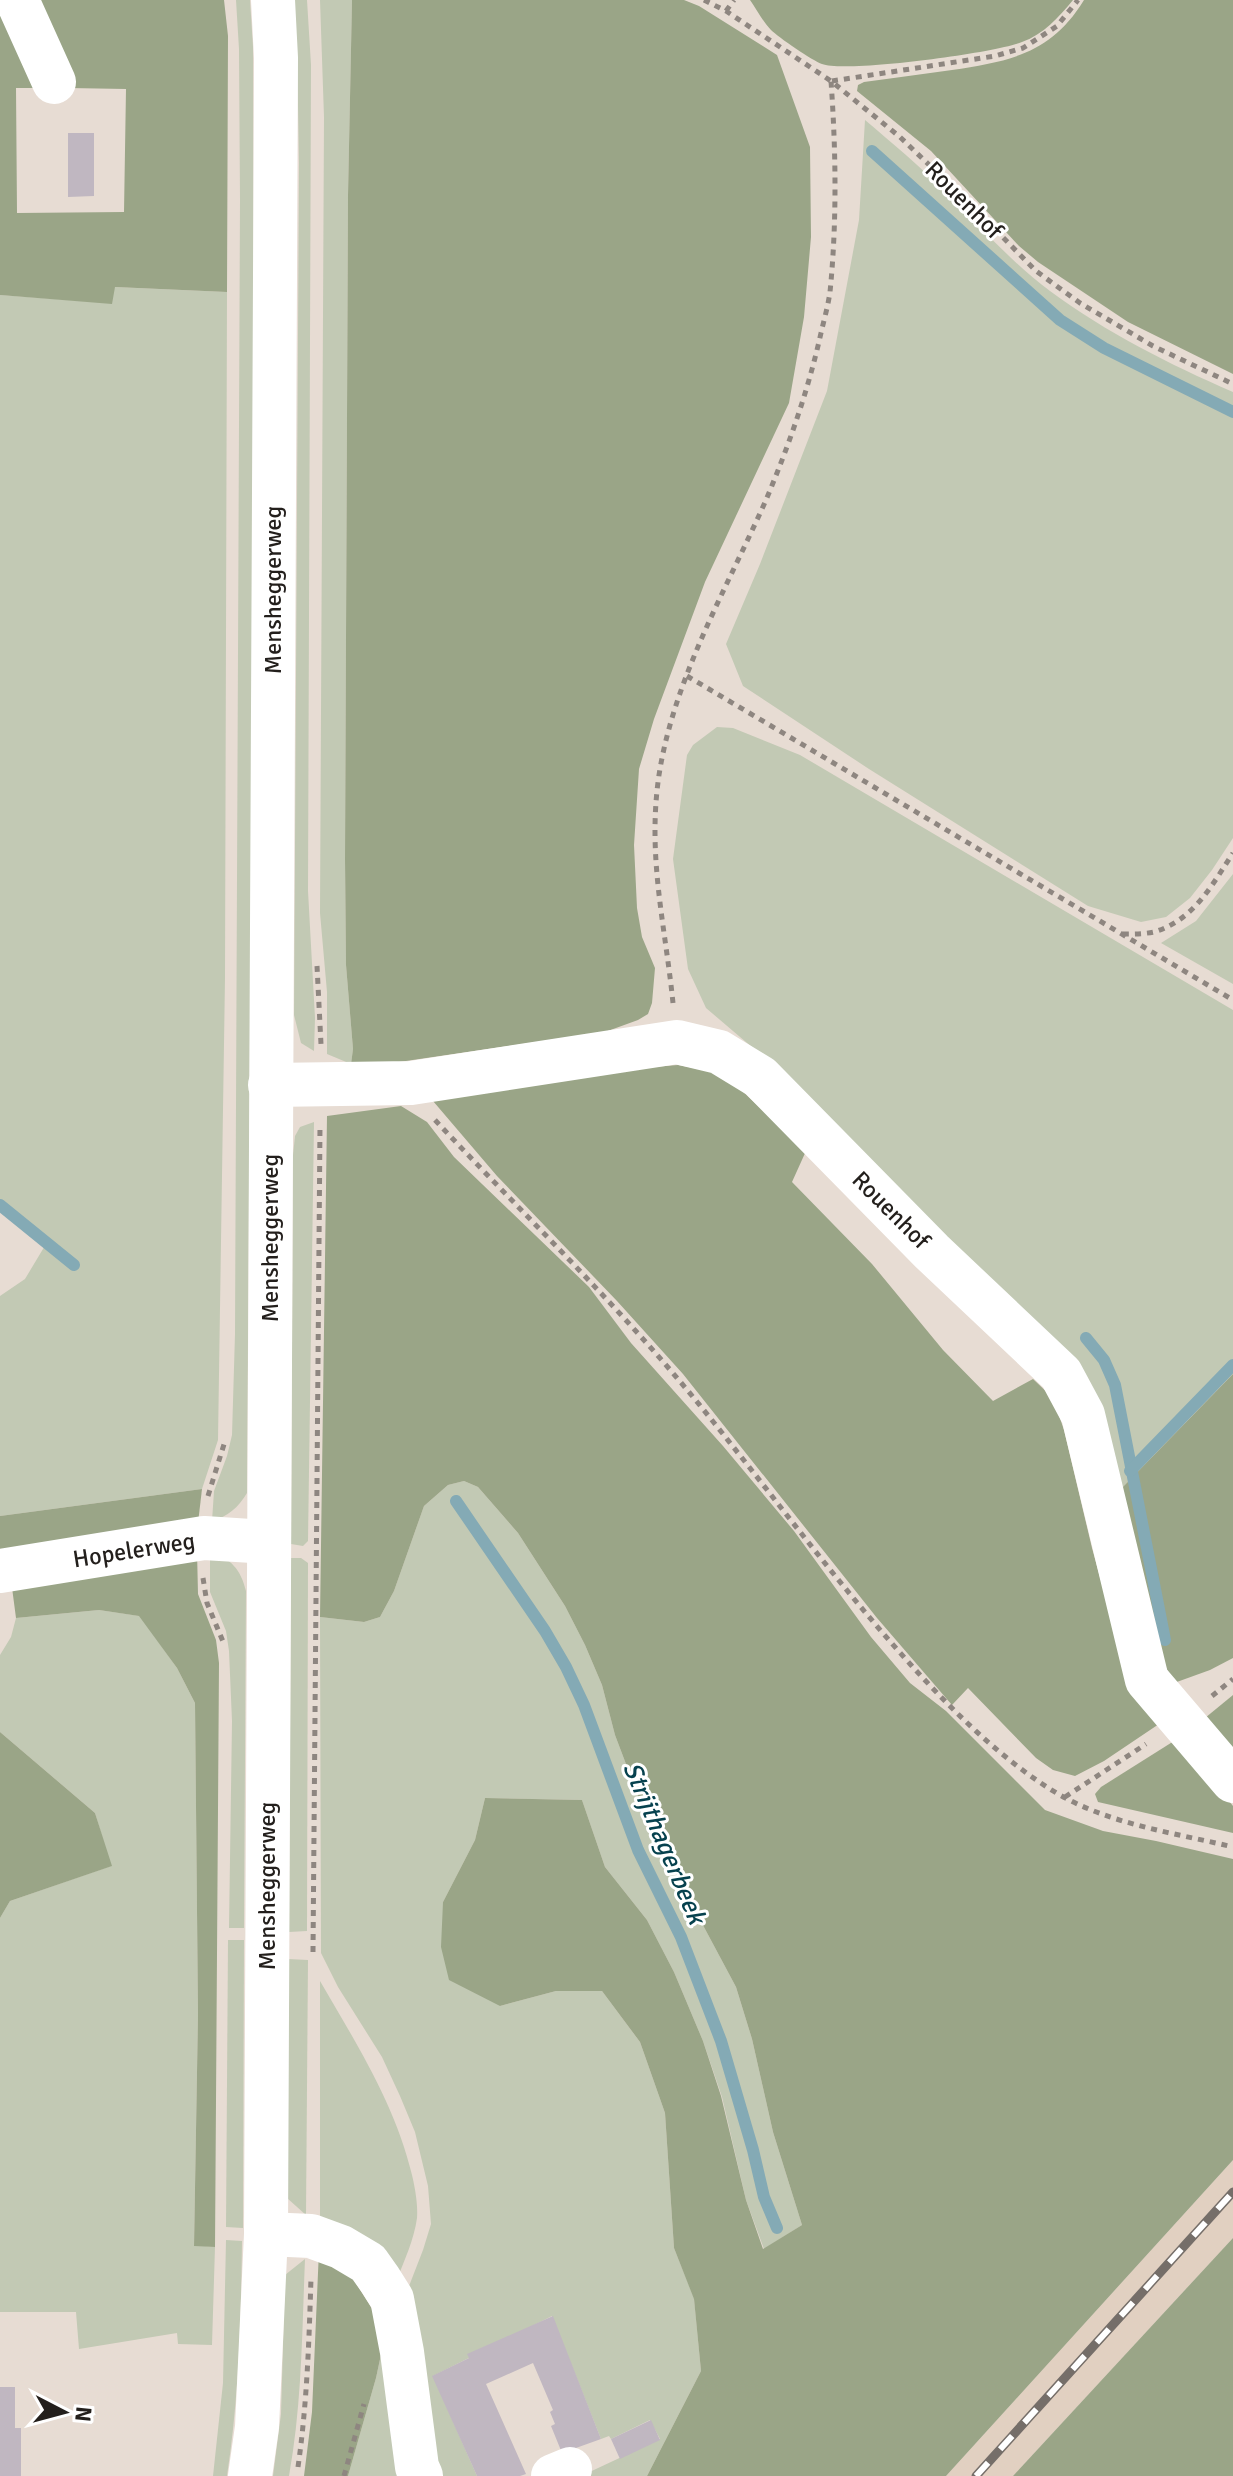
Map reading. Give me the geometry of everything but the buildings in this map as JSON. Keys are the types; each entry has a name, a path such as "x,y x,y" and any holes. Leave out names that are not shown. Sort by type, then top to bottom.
{"main road":[{"path":"17,0 54,82"},
{"name":"Mensheggerweg","path":"250,2476 257,2427 266,2234 276,58 273,0"},
{"name":"Rouenhof","path":"270,1085 411,1083 677,1042 719,1052 760,1077 932,1252 1061,1374 1083,1415 1147,1680 1233,1781"},
{"name":"Hopelerweg","path":"0,1571 204,1538 269,1542"},
{"path":"266,2234 311,2236 341,2247 368,2263 392,2299 417,2467 421,2476"}],"path":[{"name":"Rouenhof","path":"704,0 726,11 831,81 900,137 1036,271 1080,303 1153,346 1233,384"},
{"path":"726,11 734,0"},
{"path":"677,1042 670,970 658,901 654,833 659,774 687,676 767,498 808,390 829,294 836,160 831,81 995,56 1023,48 1057,26 1078,0"},
{"path":"687,676 1233,1000"},
{"path":"1123,934 1153,932 1180,921 1202,901 1233,853"},
{"path":"411,1083 420,1104 599,1290 697,1401 866,1615 948,1706 1017,1765 1050,1789 1095,1813 1233,1847"},
{"path":"313,1953 321,1085"},
{"path":"204,1538 203,1587 225,1646"},
{"path":"296,2475 309,2363 311,2236"}],"shaded area":[{"path":"1233,2160 1233,2238 1013,2476 946,2476"}],"green space":[{"path":"28,0 224,0 228,36 227,292 115,287 112,304 0,295 0,5 41,88 16,88 17,213 124,212 126,89 69,88"},
{"path":"236,0 250,0 253,47 254,427 247,1493 232,1511 212,1521 214,1491 232,1435 235,1334 240,200"},
{"path":"293,0 307,0 311,65 308,891 314,1051 301,1043 294,1015 299,163"},
{"path":"320,0 352,0 348,195 345,859 346,965 353,1049 351,1064 327,1054 327,992 320,913 324,117"},
{"path":"352,0 684,0 699,6 777,55 810,147 811,237 804,317 789,403 705,582 654,719 639,769 634,845 637,908 642,937 655,968 648,1014 605,1032 399,1062 351,1064 353,1049 346,965 345,859 348,195"},
{"path":"750,0 1073,0 1044,30 1022,42 921,60 836,66 818,62 781,38 768,27"},
{"path":"1084,0 1233,0 1233,374 1128,322 1038,262 1019,246 931,151 857,91 858,85 864,82 973,67 1027,52 1058,32"},
{"path":"865,120 1050,291 1139,347 1233,392 1233,838 1190,898 1166,917 1141,922 1088,906 743,686 726,644 827,391 859,220"},
{"path":"114,287 227,292 225,978 218,1440 202,1489 0,1516 0,1296 25,1279 46,1244 0,1205 0,295 111,303"},
{"path":"717,727 733,728 800,755 1233,1010 1233,1374 1118,1492 1111,1464 760,1054 706,1008 688,969 673,859 687,755 693,745"},
{"path":"1233,874 1233,984 1161,943 1196,921"},
{"path":"678,1065 710,1071 738,1087 806,1151 792,1182 872,1264 943,1350 993,1401 1033,1379 1053,1398 1123,1661 1159,1724 1104,1761 1075,1776 1053,1770 1036,1758 968,1688 952,1705 877,1618 683,1374 497,1176 433,1101 640,1068"},
{"path":"401,1106 427,1122 454,1157 589,1287 631,1343 794,1531 871,1637 910,1683 946,1711 1045,1810 1103,1831 1233,1859 1233,2160 946,2476 647,2476 701,2371 694,2299 674,2248 665,2113 640,2042 602,1991 556,1991 500,2006 449,1980 441,1947 443,1902 475,1840 485,1798 582,1800 605,1867 647,1920 674,1972 703,2041 721,2096 746,2200 763,2249 802,2225 773,2132 752,2039 736,1987 640,1801 615,1735 602,1685 585,1645 565,1606 518,1533 478,1487 464,1481 448,1485 424,1506 394,1591 380,1617 364,1622 320,1617 327,1116"},
{"path":"314,1122 308,1541 303,1546 291,1544 293,1155 295,1136 300,1127"},
{"path":"1233,1374 1233,1658 1174,1683 1160,1656 1118,1492"},
{"path":"464,1481 478,1487 518,1533 565,1606 585,1645 602,1685 615,1735 640,1801 736,1987 752,2039 773,2132 802,2225 764,2249 746,2200 722,2097 703,2041 674,1972 647,1920 605,1867 582,1800 485,1798 475,1840 443,1902 500,2006 556,1991 602,1991 640,2042 665,2113 674,2248 694,2298 701,2371 647,2476 581,2476 660,2439 650,2420 611,2439 609,2436 601,2439 552,2316 433,2376 477,2476 430,2476 404,2299 431,2224 428,2186 415,2132 400,2096 382,2057 338,1987 321,1953 320,1617 364,1622 380,1617 394,1591 424,1506 448,1485"},
{"path":"202,1489 198,1523 0,1554 0,1516"},
{"path":"197,1551 198,1594 216,1640 219,1663 215,2247 194,2246 198,2014 195,1703 177,1668 139,1616 99,1610 16,1618 11,1580"},
{"path":"210,1552 234,1566 246,1591 244,1928 229,1928 232,1721 229,1651 226,1631 210,1592"},
{"path":"291,1558 301,1558 308,1563 307,1931 289,1932"},
{"path":"99,1610 140,1616 177,1668 195,1703 198,2014 194,2245 215,2247 212,2345 178,2344 177,2333 79,2349 76,2312 0,2312 0,1918 10,1901 111,1866 95,1813 0,1732 0,1655 11,1637 16,1618"},
{"path":"1233,1695 1233,1749 1205,1718"},
{"path":"0,1732 95,1813 112,1866 10,1901 0,1918"},
{"path":"1174,1741 1233,1806 1233,1833 1098,1802 1095,1794 1101,1787"},
{"path":"228,1940 244,1940 243,2228 226,2227"},
{"path":"288,1959 308,1960 306,2215 287,2198"},
{"path":"320,1981 385,2099 412,2175 417,2218 396,2282 320,2221"},
{"path":"1233,2238 1233,2476 1013,2476"},
{"path":"226,2240 242,2241 239,2358 227,2476 213,2476 223,2383"},
{"path":"319,2250 339,2256 386,2331 348,2476 304,2476 312,2412"},
{"path":"305,2259 297,2422 289,2476 273,2476 281,2414 285,2275"},
{"path":"386,2331 407,2476 348,2476 376,2378"}],"waterway":[{"path":"872,151 1060,320 1104,348 1233,412"},
{"name":"Strijthagerbeek","path":"0,1205 74,1265"},
{"path":"1086,1338 1104,1360 1115,1385 1165,1640"},
{"path":"1130,1471 1233,1365"},
{"name":"Strijthagerbeek","path":"456,1501 545,1631 584,1705 638,1850 681,1937 721,2041 764,2197 777,2228"}],"railway":[{"path":"976,2476 1233,2192"}]}
